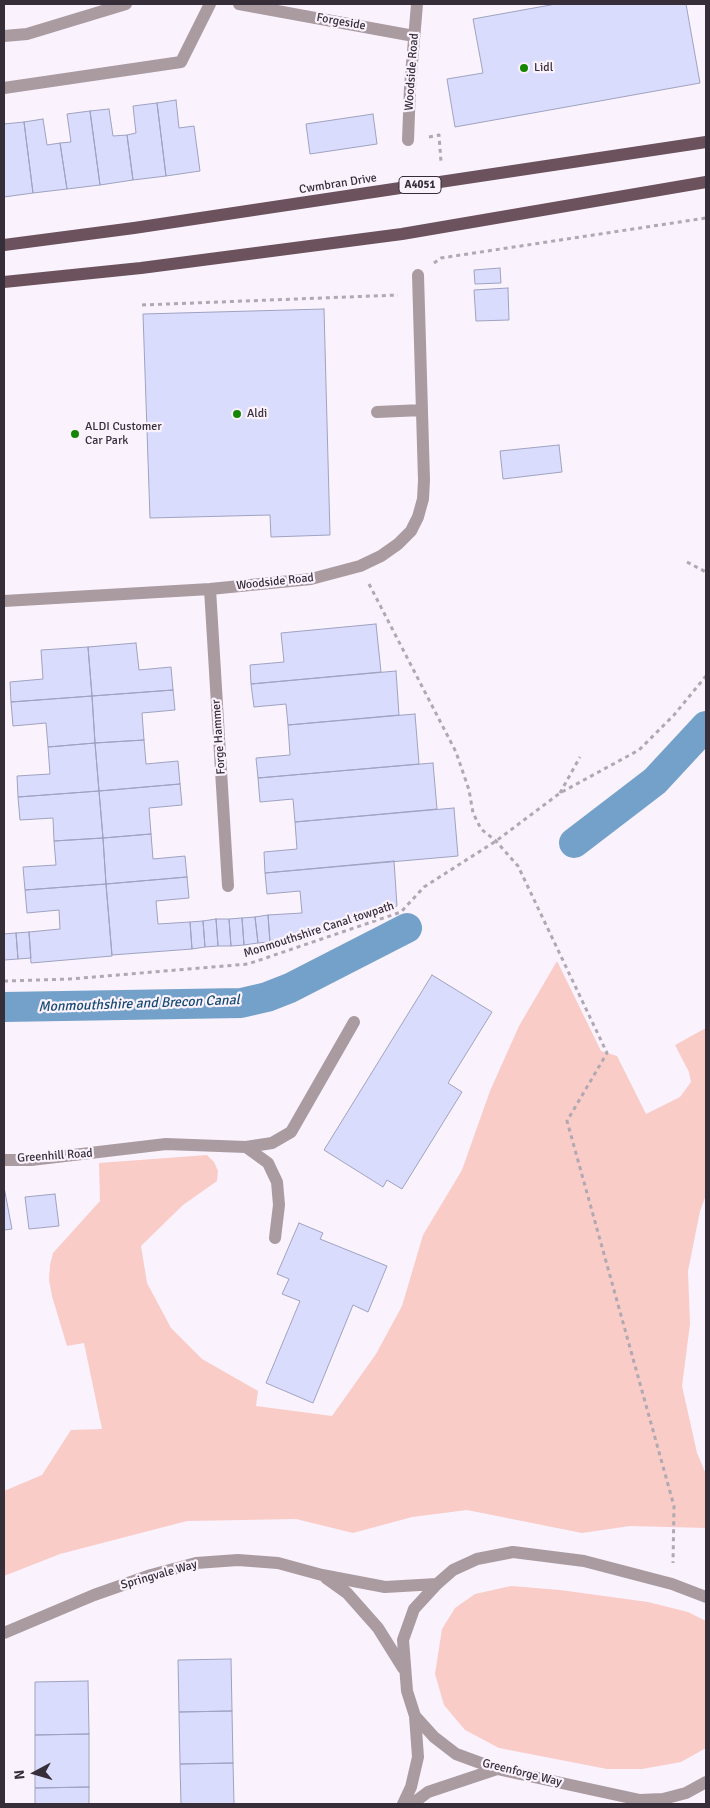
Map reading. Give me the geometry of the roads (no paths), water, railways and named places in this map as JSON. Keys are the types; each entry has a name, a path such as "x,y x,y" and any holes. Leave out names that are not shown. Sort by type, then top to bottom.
{"main road":[{"name":"Cwmbran Drive","path":"4,245 134,228 706,142"},
{"path":"4,282 142,268 402,234 706,182"}],"street":[{"path":"4,36 27,34 126,4"},
{"path":"4,88 181,62 210,4"},
{"name":"Forgeside","path":"239,4 414,36"},
{"name":"Woodside Road","path":"408,140 417,4"},
{"name":"Woodside Road","path":"4,601 210,589 311,579 360,566 381,556 398,544 411,531 418,517 423,499 418,275"},
{"path":"377,412 422,410"},
{"name":"Forge Hammer","path":"210,589 228,886"},
{"name":"Greenhill Road","path":"4,1160 31,1160 166,1144 246,1147 272,1143 291,1132 354,1022"},
{"path":"246,1147 268,1163 277,1182 279,1205 275,1238"},
{"name":"Greenforge Way","path":"706,1597 672,1584 584,1561 513,1552 478,1558 453,1570 436,1584 414,1609 403,1640 406,1691 415,1716 434,1737 456,1754 497,1769 640,1800 666,1802 706,1782"},
{"name":"Springvale Way","path":"4,1633 94,1595 151,1575 196,1563 238,1560 278,1563 322,1575 385,1587 436,1584"},
{"name":"Springvale Way","path":"322,1575 347,1593 378,1628 404,1671"},
{"name":"Greenforge Way","path":"690,1590 706,1587"},
{"path":"403,1804 411,1787 418,1757 415,1716"},
{"path":"412,1804 428,1792 497,1769"}],"waterway":[{"name":"Monmouthshire and Brecon Canal","path":"574,843 655,781 706,726"},
{"name":"Monmouthshire and Brecon Canal","path":"4,1007 241,1003 267,997 290,988 407,928"}],"place":[{"name":"Lidl","path":"524,68"},
{"name":"Aldi","path":"237,414"},
{"name":"ALDI Customer Car Park","path":"75,434"}]}
